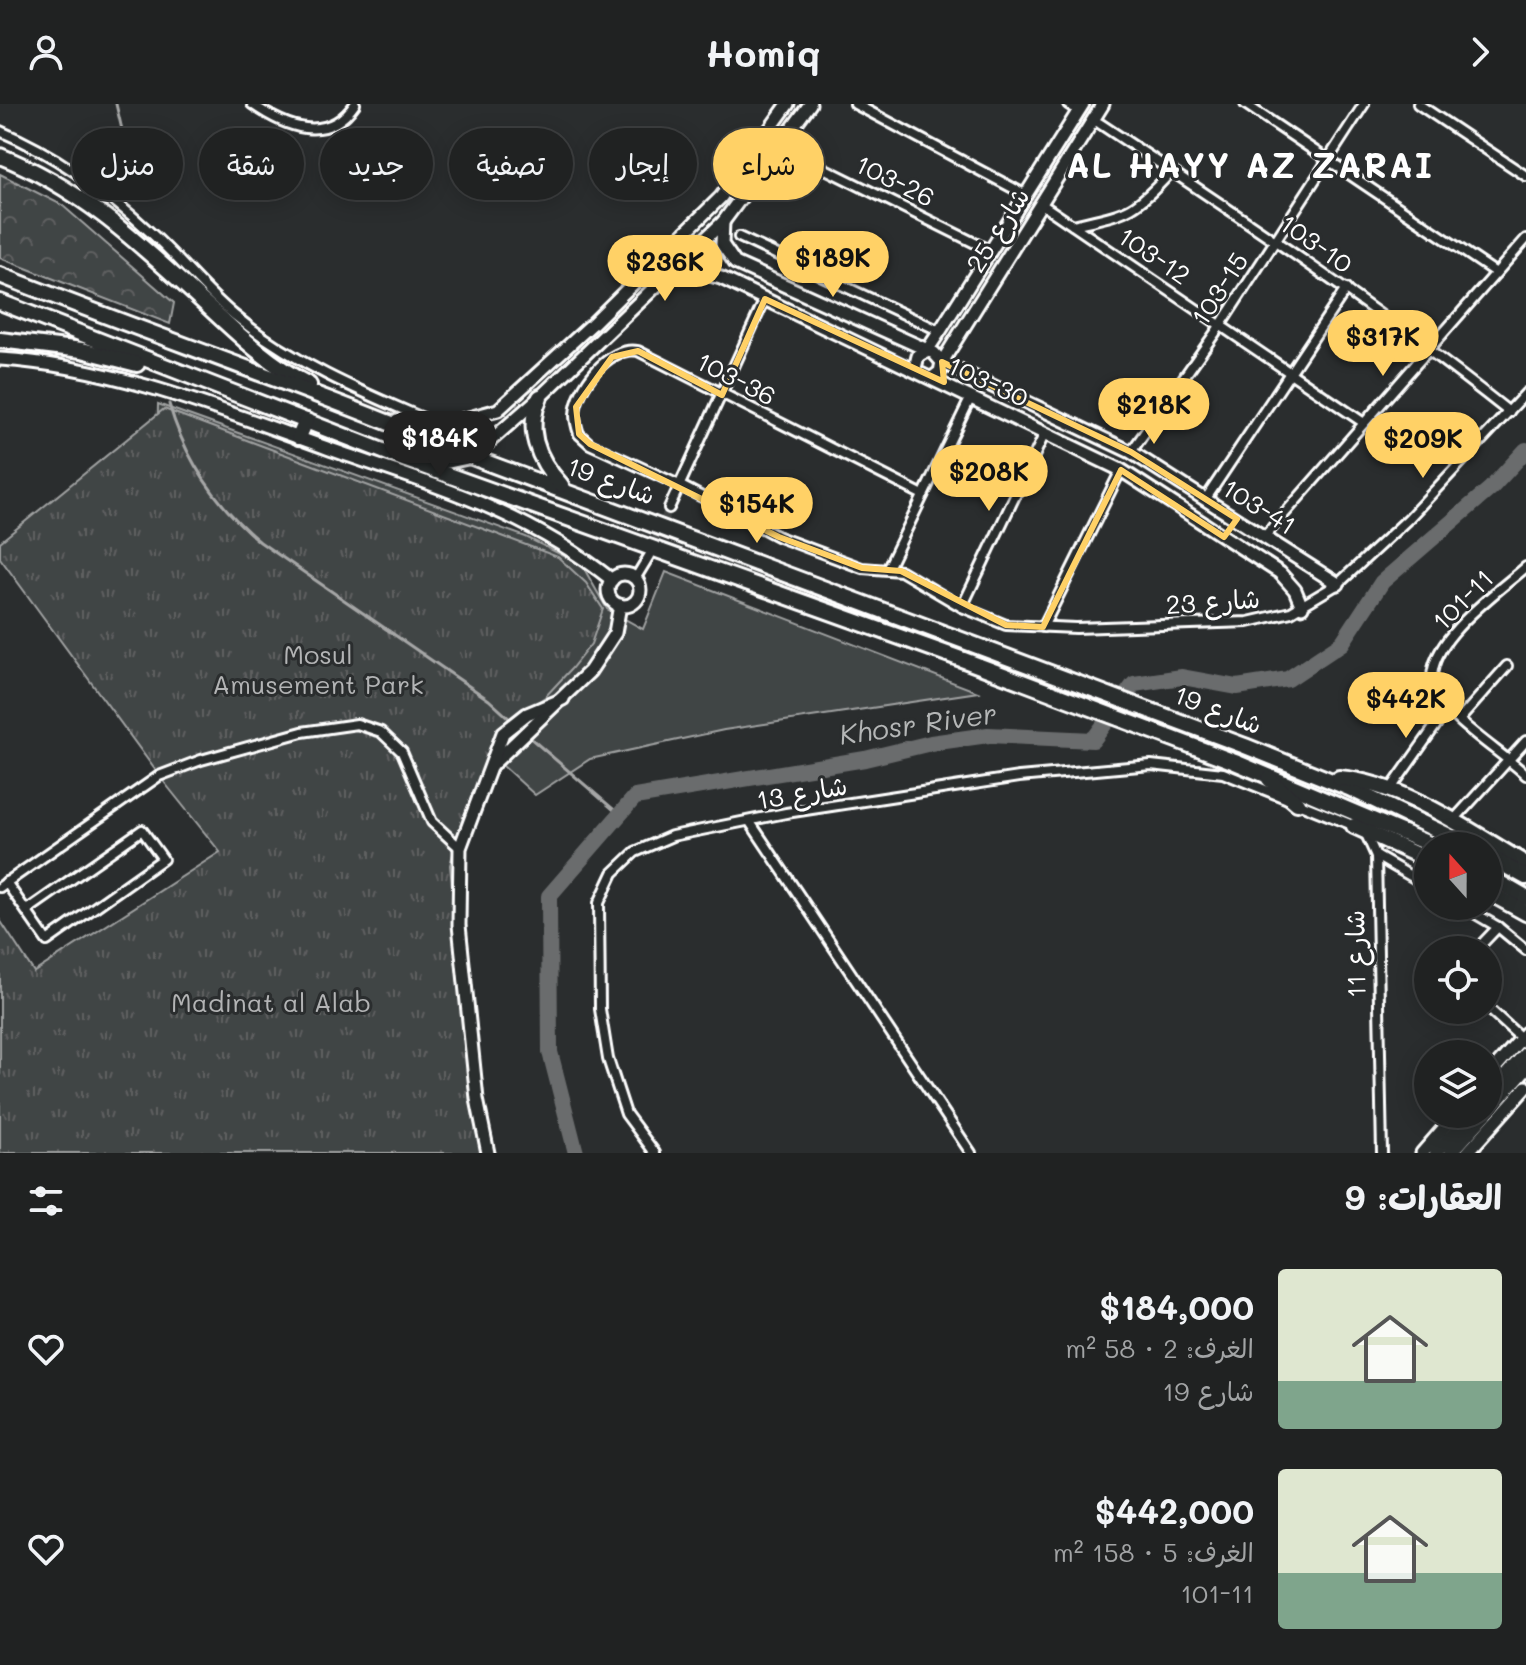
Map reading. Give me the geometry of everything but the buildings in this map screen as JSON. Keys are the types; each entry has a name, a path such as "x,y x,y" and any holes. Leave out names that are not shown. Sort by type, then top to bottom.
{"highway":[{"path":"0,156 45,174 111,219 261,353 298,380 348,405"},
{"name":"شارع 19","path":"0,275 265,378 385,418 472,457 1245,746 1405,813 1442,832"},
{"name":"شارع 19","path":"0,302 406,460 964,660 1255,769 1414,837"},
{"path":"0,340 82,350 198,379"},
{"path":"540,397 532,420 536,445 546,468 564,489"},
{"path":"299,437 306,421"},
{"path":"1255,769 1297,803"},
{"path":"1313,774 1364,781 1390,790 1526,864"},
{"path":"1354,826 1414,854"},
{"path":"1502,864 1526,877"},
{"path":"1502,884 1526,898"},
{"path":"1502,900 1526,913"}],"main road":[{"path":"385,418 420,426 440,426 498,410 591,325 721,197 788,104"},
{"path":"794,128 810,104"},
{"name":"شارع 25","path":"932,378 940,372 942,362 1103,104"},
{"name":"شارع 25","path":"915,368 918,356 926,352 940,331 1081,108"},
{"path":"406,460 449,462 472,457 669,275 723,222 740,200"},
{"path":"723,222 724,249 735,263 936,354 942,362"},
{"name":"103-30","path":"669,275 690,272 714,275 915,368 921,377 932,378 1121,470 1286,578 1302,607"},
{"path":"0,359 58,365 138,384 299,437 500,510 570,547 612,580"},
{"name":"103-41","path":"942,362 1131,452 1338,584"},
{"path":"498,410 509,426"},
{"path":"1224,537 1237,519"},
{"path":"612,580 626,574 635,579 639,589 637,599 620,605"},
{"path":"612,580 608,594 620,605"},
{"path":"493,766 513,743 577,687 615,633 620,605"},
{"path":"488,1153 477,1099 459,925 460,848 506,728 527,714 563,699"},
{"path":"1502,1060 1523,1036"},
{"path":"1502,1080 1526,1053"},
{"path":"1502,1096 1526,1068"},
{"path":"1467,1153 1526,1087"},
{"path":"1422,1153 1444,1128"},
{"path":"1436,1153 1458,1128"},
{"path":"1451,1153 1474,1128"}],"street":[{"path":"252,104 298,129 326,127 347,115 355,104"},
{"path":"855,104 1026,195"},
{"path":"1068,104 1081,108"},
{"path":"1245,104 1496,273"},
{"name":"103-15","path":"1131,452 1220,326 1364,104"},
{"path":"1418,104 1526,176"},
{"name":"103-10","path":"1093,119 1346,289 1430,349 1509,412"},
{"path":"0,131 30,143 90,183 151,232 234,315 306,364 440,426"},
{"name":"103-26","path":"824,168 991,251"},
{"path":"1073,225 1128,212 1142,203 1172,171"},
{"name":"103-12","path":"1040,203 1364,423"},
{"path":"739,237 940,331"},
{"path":"1264,537 1526,239"},
{"path":"1205,500 1346,289"},
{"path":"669,508 765,299"},
{"name":"103-36","path":"579,434 574,417 584,389 612,357 624,350 638,351 923,495"},
{"name":"شارع 23","path":"579,434 590,444 679,485 779,537 862,568 888,568 915,578 962,607 1006,625 1043,627 1248,622 1302,607 1338,584 1408,519 1526,393"},
{"path":"888,568 970,399"},
{"path":"962,607 1045,433"},
{"path":"1043,627 1121,470"},
{"path":"635,579 649,556"},
{"name":"101-11","path":"1448,708 1434,689 1435,662 1451,634 1526,567"},
{"path":"1460,719 1507,666"},
{"path":"1390,790 1448,708 1526,775"},
{"path":"26,911 142,830 163,859 47,941 3,884 159,776 201,760 302,732 357,724 381,732 402,752 432,822 460,848"},
{"path":"1452,822 1526,741"},
{"name":"شارع 13","path":"655,1153 626,1114 608,1059 600,1009 599,903 613,873 635,852 672,836 985,781 1151,765 1223,773 1297,803"},
{"path":"1297,803 1354,826 1371,839 1376,856 1414,878"},
{"path":"750,822 971,1153"},
{"name":"شارع 11","path":"1376,856 1382,1153"},
{"path":"1486,920 1526,950"},
{"path":"1489,936 1498,927"},
{"path":"1502,1019 1523,1036"}],"highlighted area":[{"path":"765,299 944,382 942,362 1131,452 1237,519 1224,537 1121,470 1043,627 1006,625 901,571 862,568 779,537 590,444 579,434 576,407 612,357 638,351 722,395"}],"green space":[{"path":"0,174 62,205 174,303 170,324 0,258"},
{"path":"158,404 526,537 582,565 607,609 643,629 666,572 978,692 724,730 590,759 535,795 157,452"},
{"name":"Mosul Amusement Park","path":"164,409 558,557 586,583 603,609 591,644 571,669 545,697 501,727 462,820 450,865 474,1116 483,1153 0,1153 0,920 34,972 220,852 164,782 0,558 0,542"}],"waterway":[{"path":"116,104 122,128"},
{"path":"169,404 193,462 216,497 244,528 489,700 523,731"},
{"name":"Khosr River","path":"576,1153 550,1052 549,896 635,797 988,735 1093,740 1134,684 1182,677 1237,687 1288,679 1342,643 1382,582 1491,488 1526,450"},
{"path":"528,736 620,815"}],"tunnel":[{"path":"651,552 669,508"}],"district":[{"name":"AL HAYY AZ ZARAI","path":"1250,166"}],"park label":[{"name":"Madinat al Alab","path":"271,1003"}]}
